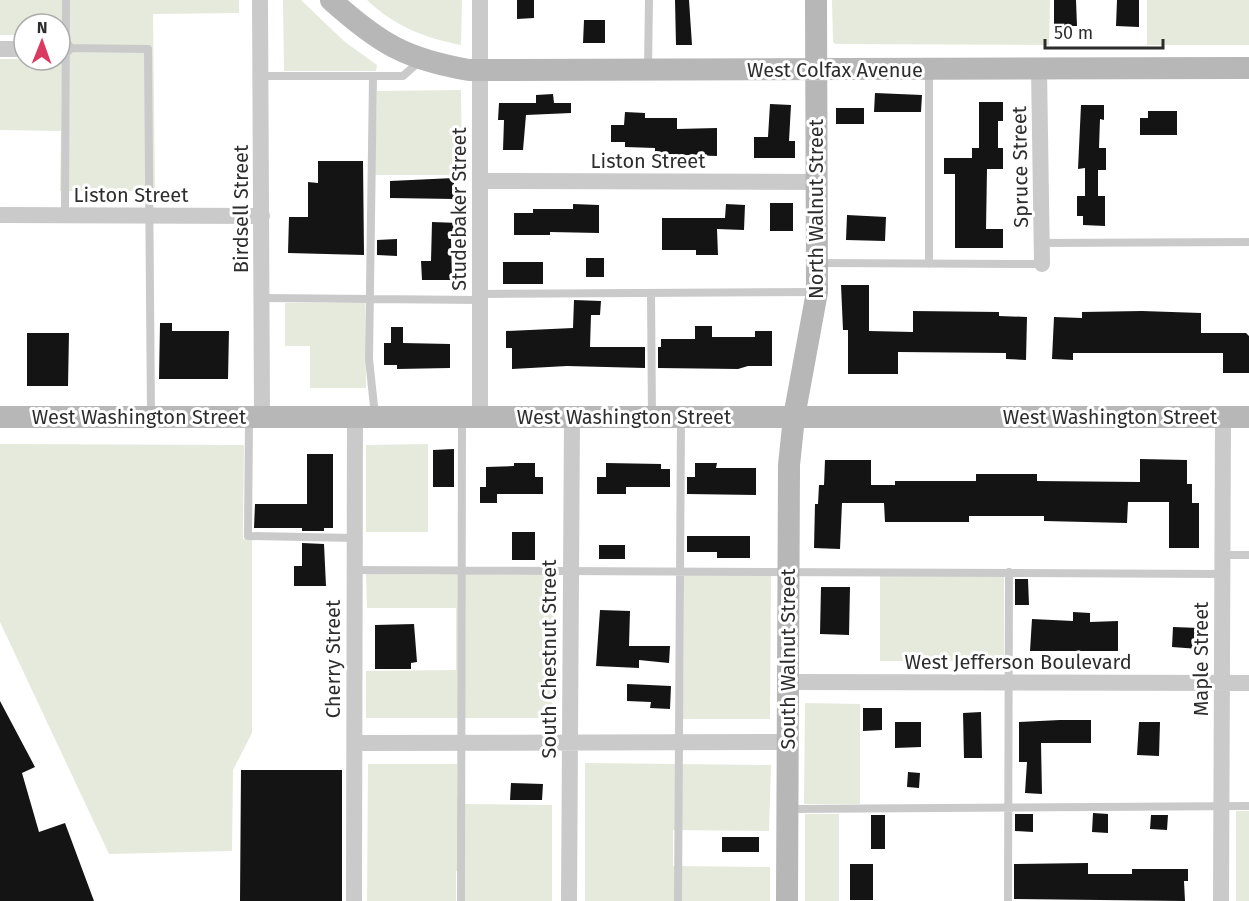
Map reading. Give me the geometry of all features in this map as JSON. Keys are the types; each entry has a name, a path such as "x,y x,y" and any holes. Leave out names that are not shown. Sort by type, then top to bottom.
{"street":[{"name":"Birdsell Street","path":"256,417 262,298 260,0"},
{"name":"West Colfax Avenue","path":"331,0 367,32 396,51 421,60 480,70 1249,68"},
{"name":"Studebaker Street","path":"471,417 480,297 480,0"},
{"name":"North Walnut Street","path":"794,417 818,292 816,0"},
{"name":"Spruce Street","path":"1040,69 1042,264"},
{"name":"Liston Street","path":"480,181 816,182"},
{"name":"Liston Street","path":"0,215 262,216"},
{"name":"West Washington Street","path":"0,417 1249,417"},
{"name":"Cherry Street","path":"354,901 354,538 365,417"},
{"name":"South Chestnut Street","path":"569,901 572,417"},
{"name":"South Walnut Street","path":"787,901 789,465 794,417"},
{"name":"Maple Street","path":"1221,901 1223,417"},
{"name":"West Jefferson Boulevard","path":"788,682 1249,683"},
{"path":"355,743 788,742"}],"lane":[{"path":"648,70 649,0"},
{"path":"72,48 148,49 151,417"},
{"path":"261,76 403,76 421,60"},
{"path":"929,70 929,264"},
{"path":"63,72 65,216"},
{"path":"365,417 369,359 373,77"},
{"path":"1042,243 1249,242"},
{"path":"817,263 1042,264"},
{"path":"262,298 818,292"},
{"path":"651,294 652,417"},
{"path":"256,417 248,536 354,538"},
{"path":"460,901 462,570 471,417"},
{"path":"678,901 681,417"},
{"path":"1222,555 1249,555"},
{"path":"354,570 1222,574"},
{"path":"1008,901 1009,572"},
{"path":"788,809 1249,806"}],"shaded area":[{"path":"0,0 239,0 239,13 153,14 155,191 60,191 61,131 0,130 0,59 12,59 12,72 72,72 72,12 12,12 12,35 0,35"},
{"path":"283,0 301,0 345,42 377,65 376,71 284,71"},
{"path":"367,0 462,0 461,45 411,30 388,17"},
{"path":"832,0 1050,0 1049,45 835,44 833,42"},
{"path":"1147,0 1249,0 1249,45 1147,45"},
{"path":"461,90 462,175 375,175 377,91"},
{"path":"285,303 365,303 366,388 310,388 310,346 285,346"},
{"path":"0,444 244,445 243,539 252,540 252,733 233,770 232,851 109,854 0,622"},
{"path":"428,444 428,532 366,532 366,445"},
{"path":"366,574 554,575 552,718 366,718 366,671 456,670 456,608 367,608"},
{"path":"684,575 771,575 770,719 683,719"},
{"path":"880,575 1004,576 1004,661 880,661"},
{"path":"805,703 860,704 860,804 804,804"},
{"path":"585,763 771,765 769,831 673,830 673,866 770,867 770,901 585,901"},
{"path":"368,764 457,764 457,795 465,804 552,805 552,901 464,901 464,871 456,871 456,901 367,901"},
{"path":"1236,811 1249,811 1249,901 1236,901"},
{"path":"805,814 839,814 839,901 805,901"}],"building":[{"path":"517,0 534,0 534,18 517,19"},
{"path":"675,0 689,0 692,45 676,45"},
{"path":"1054,0 1076,0 1077,26 1054,26"},
{"path":"1117,0 1139,0 1139,27 1116,26"},
{"path":"584,20 605,20 605,43 583,43"},
{"path":"875,93 922,95 921,112 874,112"},
{"path":"553,94 554,103 571,103 571,113 526,115 523,150 503,150 504,120 498,120 499,103 536,103 536,95"},
{"path":"979,102 1003,102 1003,121 998,121 998,148 1003,148 1003,169 987,169 986,229 1003,229 1003,248 955,248 955,174 944,174 944,158 972,158 972,148 979,148"},
{"path":"770,104 791,105 789,141 795,141 795,158 754,158 754,137 768,137"},
{"path":"1081,105 1104,105 1104,120 1100,119 1099,148 1106,148 1106,170 1098,170 1098,196 1105,196 1105,226 1083,225 1083,216 1077,216 1077,196 1085,196 1085,168 1078,169"},
{"path":"836,108 864,108 864,124 836,124"},
{"path":"1148,111 1177,111 1177,135 1140,135 1140,118 1148,118"},
{"path":"625,112 645,113 645,118 677,118 677,129 717,128 717,156 655,154 655,148 625,147 625,142 611,142 611,125 624,125"},
{"path":"318,161 363,161 364,255 288,253 289,217 308,217 308,182 318,183"},
{"path":"454,178 454,199 390,198 390,181"},
{"path":"770,203 793,203 793,231 770,231"},
{"path":"573,204 599,205 599,233 550,232 550,235 514,235 514,213 533,213 533,209 573,209"},
{"path":"726,204 745,205 744,230 717,229 718,255 696,255 696,250 662,250 662,218 725,218"},
{"path":"847,215 886,217 885,241 846,240"},
{"path":"432,222 459,223 458,239 451,239 452,280 422,280 421,261 431,261"},
{"path":"397,239 397,256 377,255 377,240"},
{"path":"586,258 604,258 604,277 586,277"},
{"path":"503,262 543,262 543,284 503,284"},
{"path":"841,285 869,285 869,331 913,332 913,311 999,312 999,316 1027,317 1026,360 1006,359 1006,353 898,352 898,374 848,374 848,330 843,330"},
{"path":"574,300 601,301 600,315 591,315 590,347 645,347 645,368 567,366 512,369 512,348 506,348 506,331 573,328"},
{"path":"1082,312 1201,313 1201,333 1246,333 1249,336 1249,373 1223,373 1223,353 1073,353 1073,360 1052,359 1054,317 1082,318"},
{"path":"160,323 172,323 172,331 229,331 228,379 159,379"},
{"path":"695,326 712,326 712,337 755,337 755,331 772,331 772,366 748,366 738,369 658,368 658,347 661,347 661,339 695,339"},
{"path":"391,327 403,327 403,343 450,344 450,368 397,369 397,365 384,365 384,343 391,343"},
{"path":"27,333 69,333 68,386 27,386"},
{"path":"454,449 454,487 433,487 433,450"},
{"path":"307,454 333,454 333,528 324,528 324,531 302,531 302,528 254,528 255,504 307,504"},
{"path":"1140,459 1187,460 1187,484 1192,484 1192,503 1199,503 1199,548 1169,548 1169,502 1128,502 1127,523 1044,521 1044,516 969,516 969,522 885,522 884,503 842,503 840,549 814,548 815,504 818,504 819,485 824,485 825,460 871,460 871,485 895,485 895,481 976,481 976,474 1037,474 1037,481 1140,482"},
{"path":"514,463 535,463 535,477 543,477 543,494 497,494 497,503 480,503 480,487 486,487 486,467 514,466"},
{"path":"606,463 661,464 661,469 670,469 670,487 626,487 626,494 597,494 597,477 606,477"},
{"path":"695,463 717,463 716,468 756,468 756,495 687,494 687,477 695,477"},
{"path":"512,532 535,532 535,560 512,560"},
{"path":"687,536 750,536 750,558 717,558 717,552 687,552"},
{"path":"302,543 324,544 326,586 294,586 294,566 302,566"},
{"path":"599,545 625,545 625,559 599,559"},
{"path":"1015,579 1028,579 1029,605 1015,605"},
{"path":"821,587 850,587 849,635 820,634"},
{"path":"600,610 630,611 629,646 670,646 669,663 639,660 639,668 596,666"},
{"path":"1073,612 1090,613 1090,622 1118,621 1118,651 1030,651 1032,619 1073,621"},
{"path":"414,624 417,662 411,663 411,669 375,669 375,625"},
{"path":"1173,627 1200,628 1199,649 1172,647"},
{"path":"627,684 671,686 670,709 650,708 651,702 627,701"},
{"path":"0,701 35,767 22,773 39,832 65,823 94,901 0,901"},
{"path":"863,708 882,708 882,730 863,731"},
{"path":"981,712 982,758 964,758 963,713"},
{"path":"1091,720 1091,743 1041,743 1042,794 1025,793 1027,762 1019,762 1019,722"},
{"path":"895,722 921,722 921,747 895,748"},
{"path":"1139,722 1160,722 1159,756 1137,755"},
{"path":"241,770 342,770 342,901 240,901"},
{"path":"908,772 920,773 919,788 907,787"},
{"path":"511,783 543,784 542,800 510,800"},
{"path":"1093,813 1108,814 1108,833 1092,832"},
{"path":"1015,814 1033,814 1033,832 1015,831"},
{"path":"871,815 885,815 885,849 871,849"},
{"path":"1151,815 1168,815 1167,830 1150,829"},
{"path":"722,837 759,837 759,852 722,852"},
{"path":"1088,863 1088,874 1132,874 1132,869 1188,869 1188,881 1184,881 1185,901 1014,899 1014,864"},
{"path":"850,864 873,864 873,900 850,900"}]}
